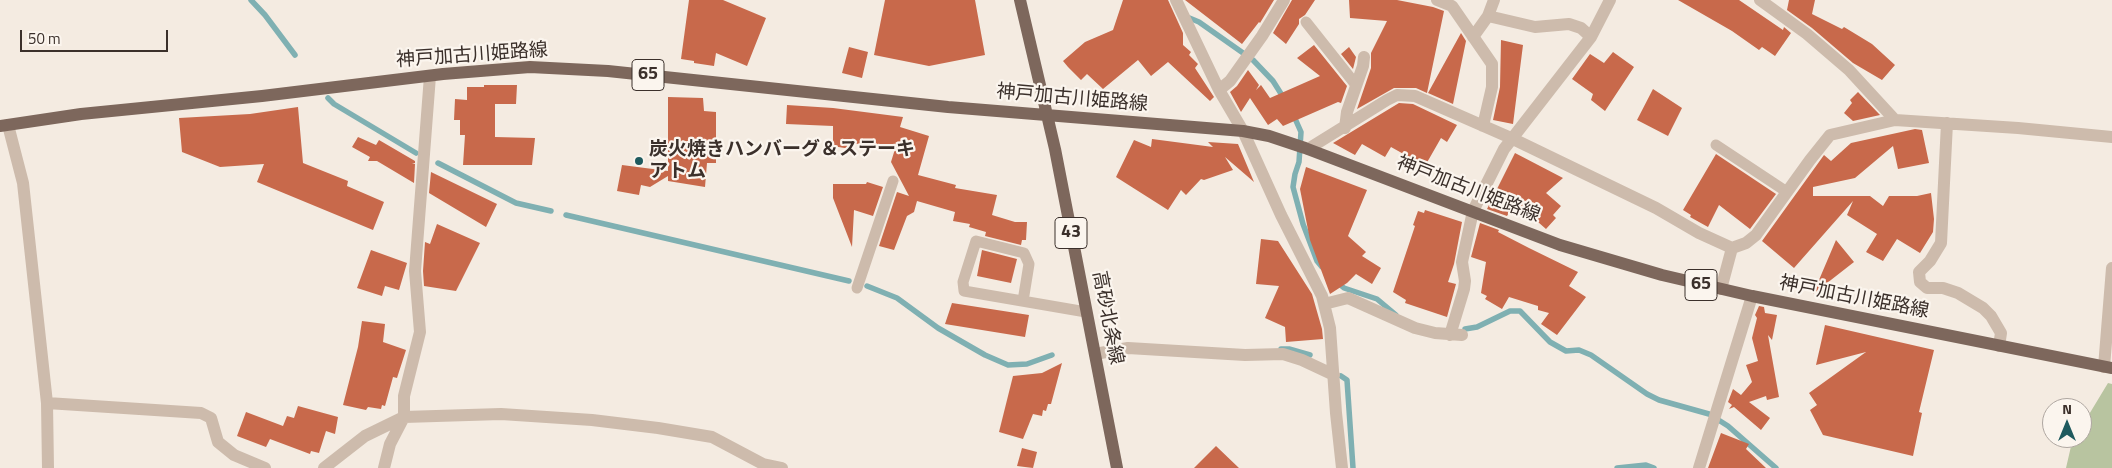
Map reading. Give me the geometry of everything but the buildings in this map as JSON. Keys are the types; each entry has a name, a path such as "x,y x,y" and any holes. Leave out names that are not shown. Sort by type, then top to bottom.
{"main road":[{"name":"高砂北条線","path":"1020,0 1048,114 1117,468"},
{"name":"神戸加古川姫路線","path":"4,125 81,114 530,67 608,71 948,107 1048,114 1125,123 1243,131 1269,136 1303,148 1596,256 1752,296 2108,368"}],"street":[{"path":"1219,90 1230,81 1243,63 1284,0"},
{"path":"1436,0 1452,6 1492,64 1492,87 1483,126"},
{"path":"1473,38 1488,16 1494,0"},
{"path":"1324,304 1348,298 1415,328 1454,331 1464,289 1465,281 1462,262 1473,211 1504,148 1591,37 1610,0"},
{"path":"1760,0 1807,34 1849,70 1895,120"},
{"path":"1779,14 1781,0"},
{"path":"1178,4 1219,90 1243,131 1324,304 1330,328 1342,468"},
{"path":"1488,16 1535,27 1569,24 1581,28 1591,37"},
{"path":"1345,128 1347,112 1363,66 1364,57"},
{"path":"384,468 390,444 404,417 404,396 420,332 415,271 430,76"},
{"path":"1303,148 1345,128 1387,100 1397,95 1406,95 1423,99 1511,138 1656,208 1699,233 1732,248 1746,243 1756,235 1830,135 1895,120 2112,137"},
{"path":"1947,123 1941,243 1930,260 1919,272 1920,282 1927,288 1943,288 1958,293 1983,308 2001,333 1999,346"},
{"path":"4,125 22,183 47,403 48,468"},
{"path":"1721,289 1732,248"},
{"path":"2108,368 2112,268"},
{"path":"1699,468 1752,296"},
{"path":"1095,354 1128,348 1246,355 1283,354 1302,360 1334,375"},
{"path":"47,403 194,411 201,413 211,418 218,442 234,455 265,468"},
{"path":"324,468 365,436 404,417 501,414 592,420 712,437 765,466 782,468"}],"lane":[{"path":"1306,22 1356,86"},
{"path":"1716,145 1787,192"},
{"path":"859,284 893,180"},
{"path":"1023,301 1029,264 1024,253 976,241 963,282 964,291 1086,312"}],"green space":[{"path":"2108,383 2112,384 2112,468 2066,468 2071,448 2092,448 2092,409"}],"waterway":[{"path":"251,0 265,15 295,55"},
{"path":"1187,17 1199,22 1253,60 1273,81 1285,100"},
{"path":"328,98 334,104 416,153"},
{"path":"1293,114 1301,132 1299,162 1293,187 1303,224 1317,261 1322,267"},
{"path":"438,163 516,203 551,211"},
{"path":"566,215 849,281"},
{"path":"1337,282 1344,288 1377,299 1396,315"},
{"path":"867,286 897,298 938,328 985,355 1008,365 1027,364 1052,355"},
{"path":"1465,329 1477,327 1510,311 1520,311 1550,342 1566,351 1579,350 1591,355 1647,394 1659,400 1709,414 1728,426 1776,468"},
{"path":"1281,349 1289,349 1310,355"},
{"path":"1341,376 1347,380 1353,468"},
{"path":"1617,468 1646,465 1654,468"}],"place":[{"name":"炭火焼きハンバーグ＆ステーキ アトム","path":"639,161"}]}
